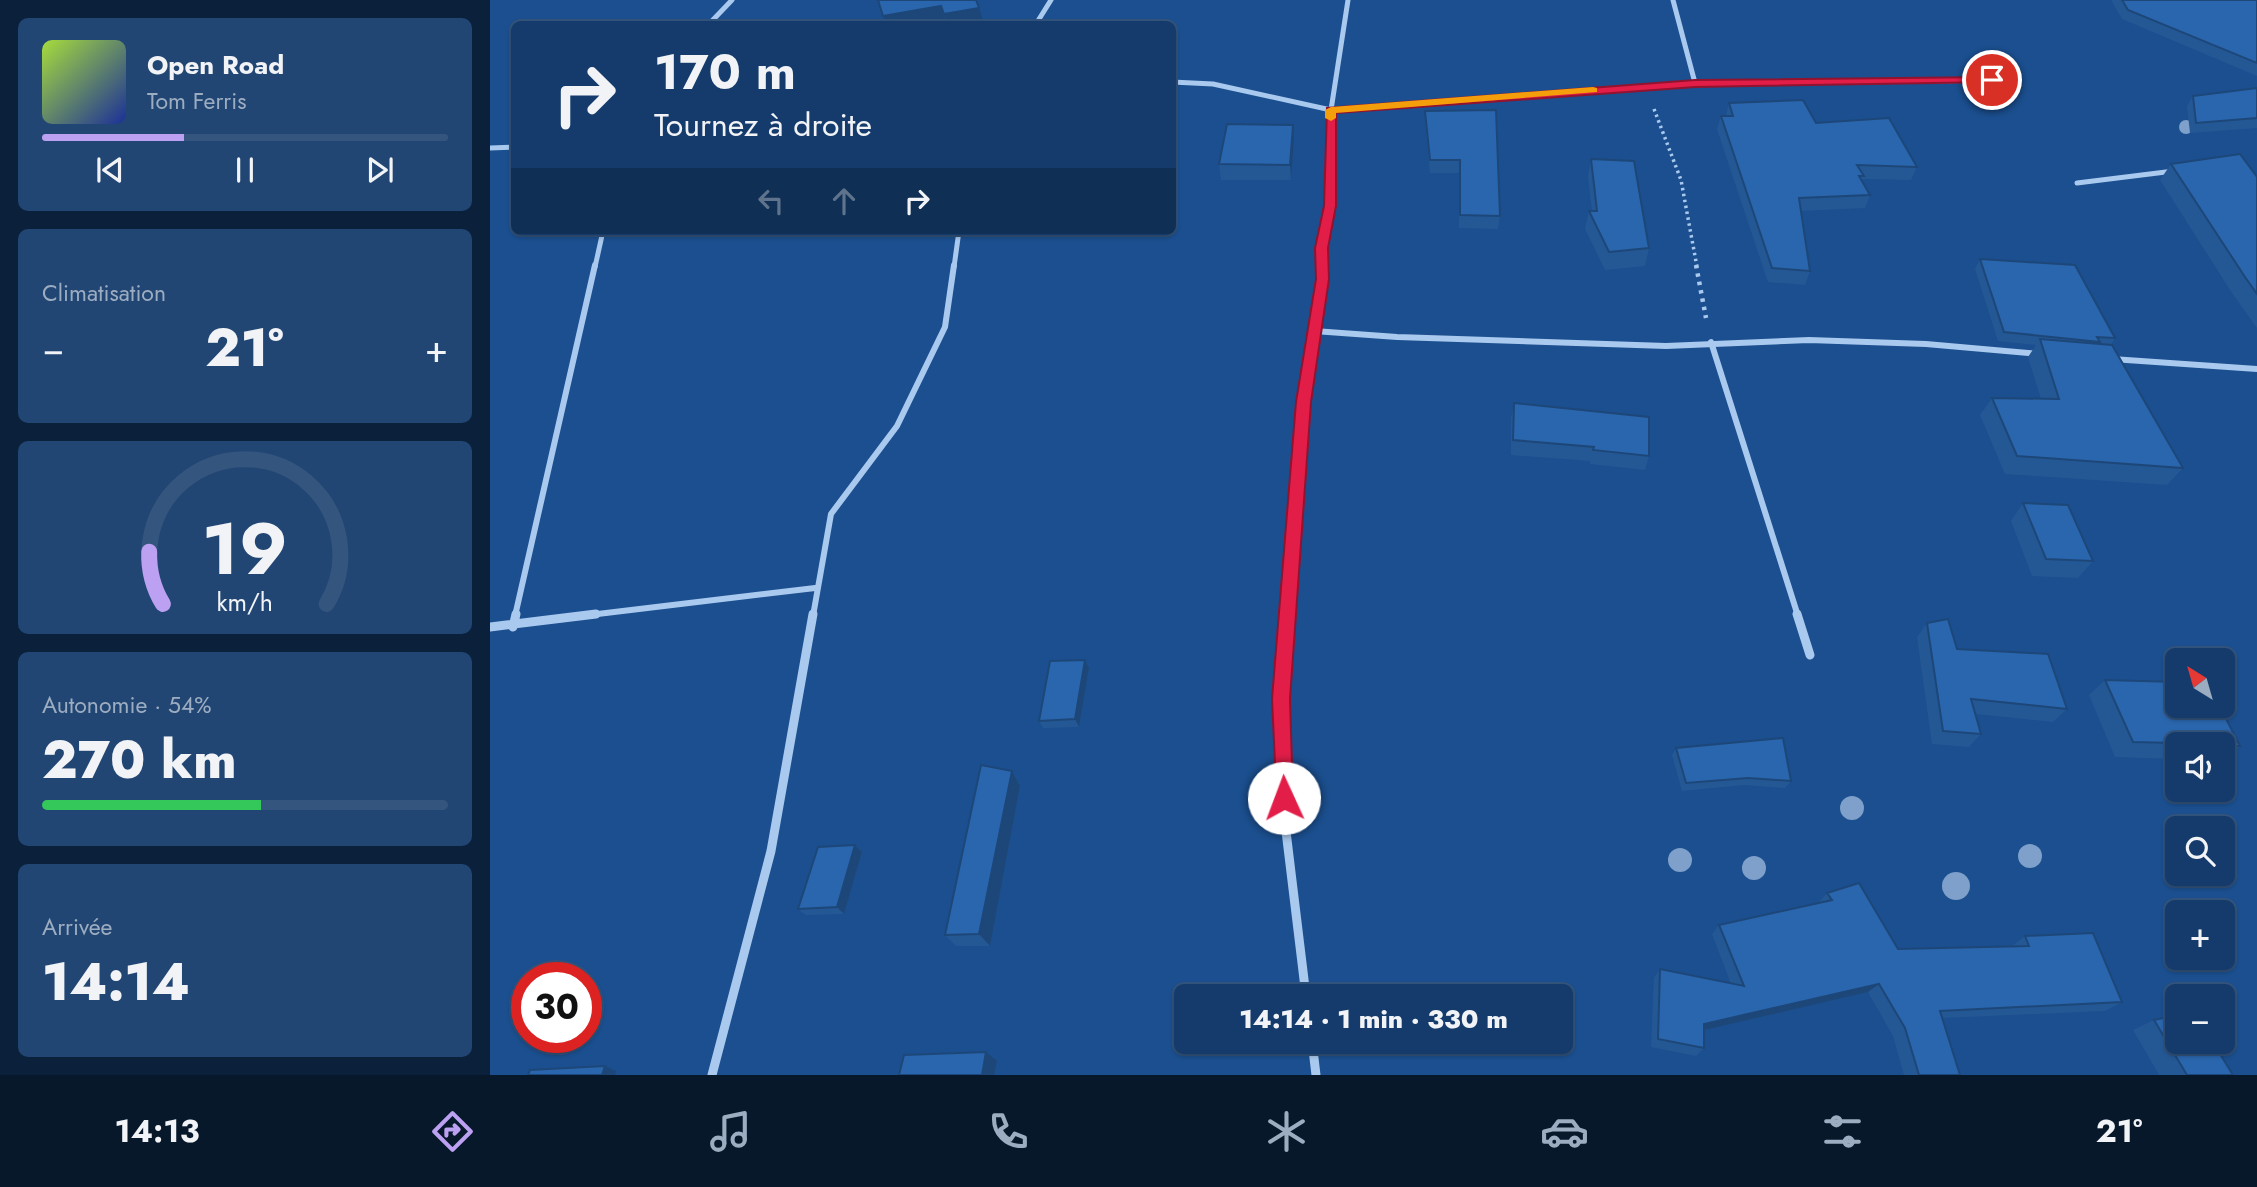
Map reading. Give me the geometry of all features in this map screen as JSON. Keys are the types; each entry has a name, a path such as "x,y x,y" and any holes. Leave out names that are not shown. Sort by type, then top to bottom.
{"street":[{"path":"712,21 732,0"},
{"path":"1038,21 1051,0"},
{"path":"1305,984 1285,823 1281,699 1304,402 1322,279 1322,248 1330,206 1331,110 1348,0"},
{"path":"1673,0 1695,83"},
{"path":"1176,82 1213,85 1331,110 1695,83 2019,80"},
{"path":"490,148 511,147"},
{"path":"2077,183 2180,171"},
{"path":"513,626 602,235"},
{"path":"712,1075 771,851 831,514 897,426 946,327 958,235"},
{"path":"1314,331 1397,337 1666,346 1711,342 1810,340 1926,344 2051,355"},
{"path":"1711,342 1811,655"},
{"path":"2106,359 2257,369"},
{"path":"490,627 695,600 816,589"},
{"path":"1314,1054 1316,1075"}],"path":[{"path":"1646,87 1681,180 1711,342"}],"building":[{"path":"878,0 976,0 979,8 944,14 941,6 883,16"},
{"path":"2122,0 2257,0 2257,63 2128,10"},
{"path":"2257,88 2257,118 2196,123 2193,96"},
{"path":"1803,100 1816,123 1889,118 1917,167 1857,165 1864,176 1859,176 1870,195 1799,198 1810,271 1772,268 1721,116 1733,116 1729,103"},
{"path":"1496,110 1500,216 1460,215 1460,160 1430,160 1425,111"},
{"path":"1227,124 1293,125 1290,165 1219,164"},
{"path":"2240,154 2257,177 2257,294 2171,164"},
{"path":"1591,159 1634,161 1649,248 1609,252 1589,211 1597,211"},
{"path":"1980,259 2075,265 2115,338 2097,337 2100,342 2004,332"},
{"path":"2040,339 2112,345 2183,468 2017,456 1992,398 2059,399"},
{"path":"1514,403 1649,417 1649,456 1593,450 1594,447 1513,440"},
{"path":"2023,503 2068,505 2093,561 2046,559"},
{"path":"1948,619 1957,649 2048,654 2067,709 1971,699 1981,734 1943,731 1927,623"},
{"path":"1085,660 1075,719 1039,721 1050,661"},
{"path":"2105,680 2165,682 2165,718 2226,718 2233,732 2165,732 2165,743 2133,742"},
{"path":"1783,738 1791,781 1748,778 1686,783 1676,748"},
{"path":"981,765 1012,771 979,934 945,935"},
{"path":"855,845 837,907 798,909 818,847"},
{"path":"1859,883 1898,949 2029,946 2025,936 2093,933 2122,1002 1940,1011 1960,1075 1919,1075 1905,1028 1879,984 1704,1024 1704,1048 1658,1039 1660,969 1744,986 1719,925 1832,900 1827,893"},
{"path":"2165,1018 2165,1038 2154,1020"},
{"path":"986,1052 982,1075 899,1075 904,1055"},
{"path":"2174,1054 2220,1054 2233,1075 2187,1075"},
{"path":"605,1066 602,1075 528,1075 530,1070"}],"slow traffic":[{"path":"1331,118 1331,110 1593,90"}],"route":[{"path":"1284,798 1281,699 1289,624 1304,402 1322,279 1322,248 1330,206 1331,110 1695,83 1992,80"}]}
